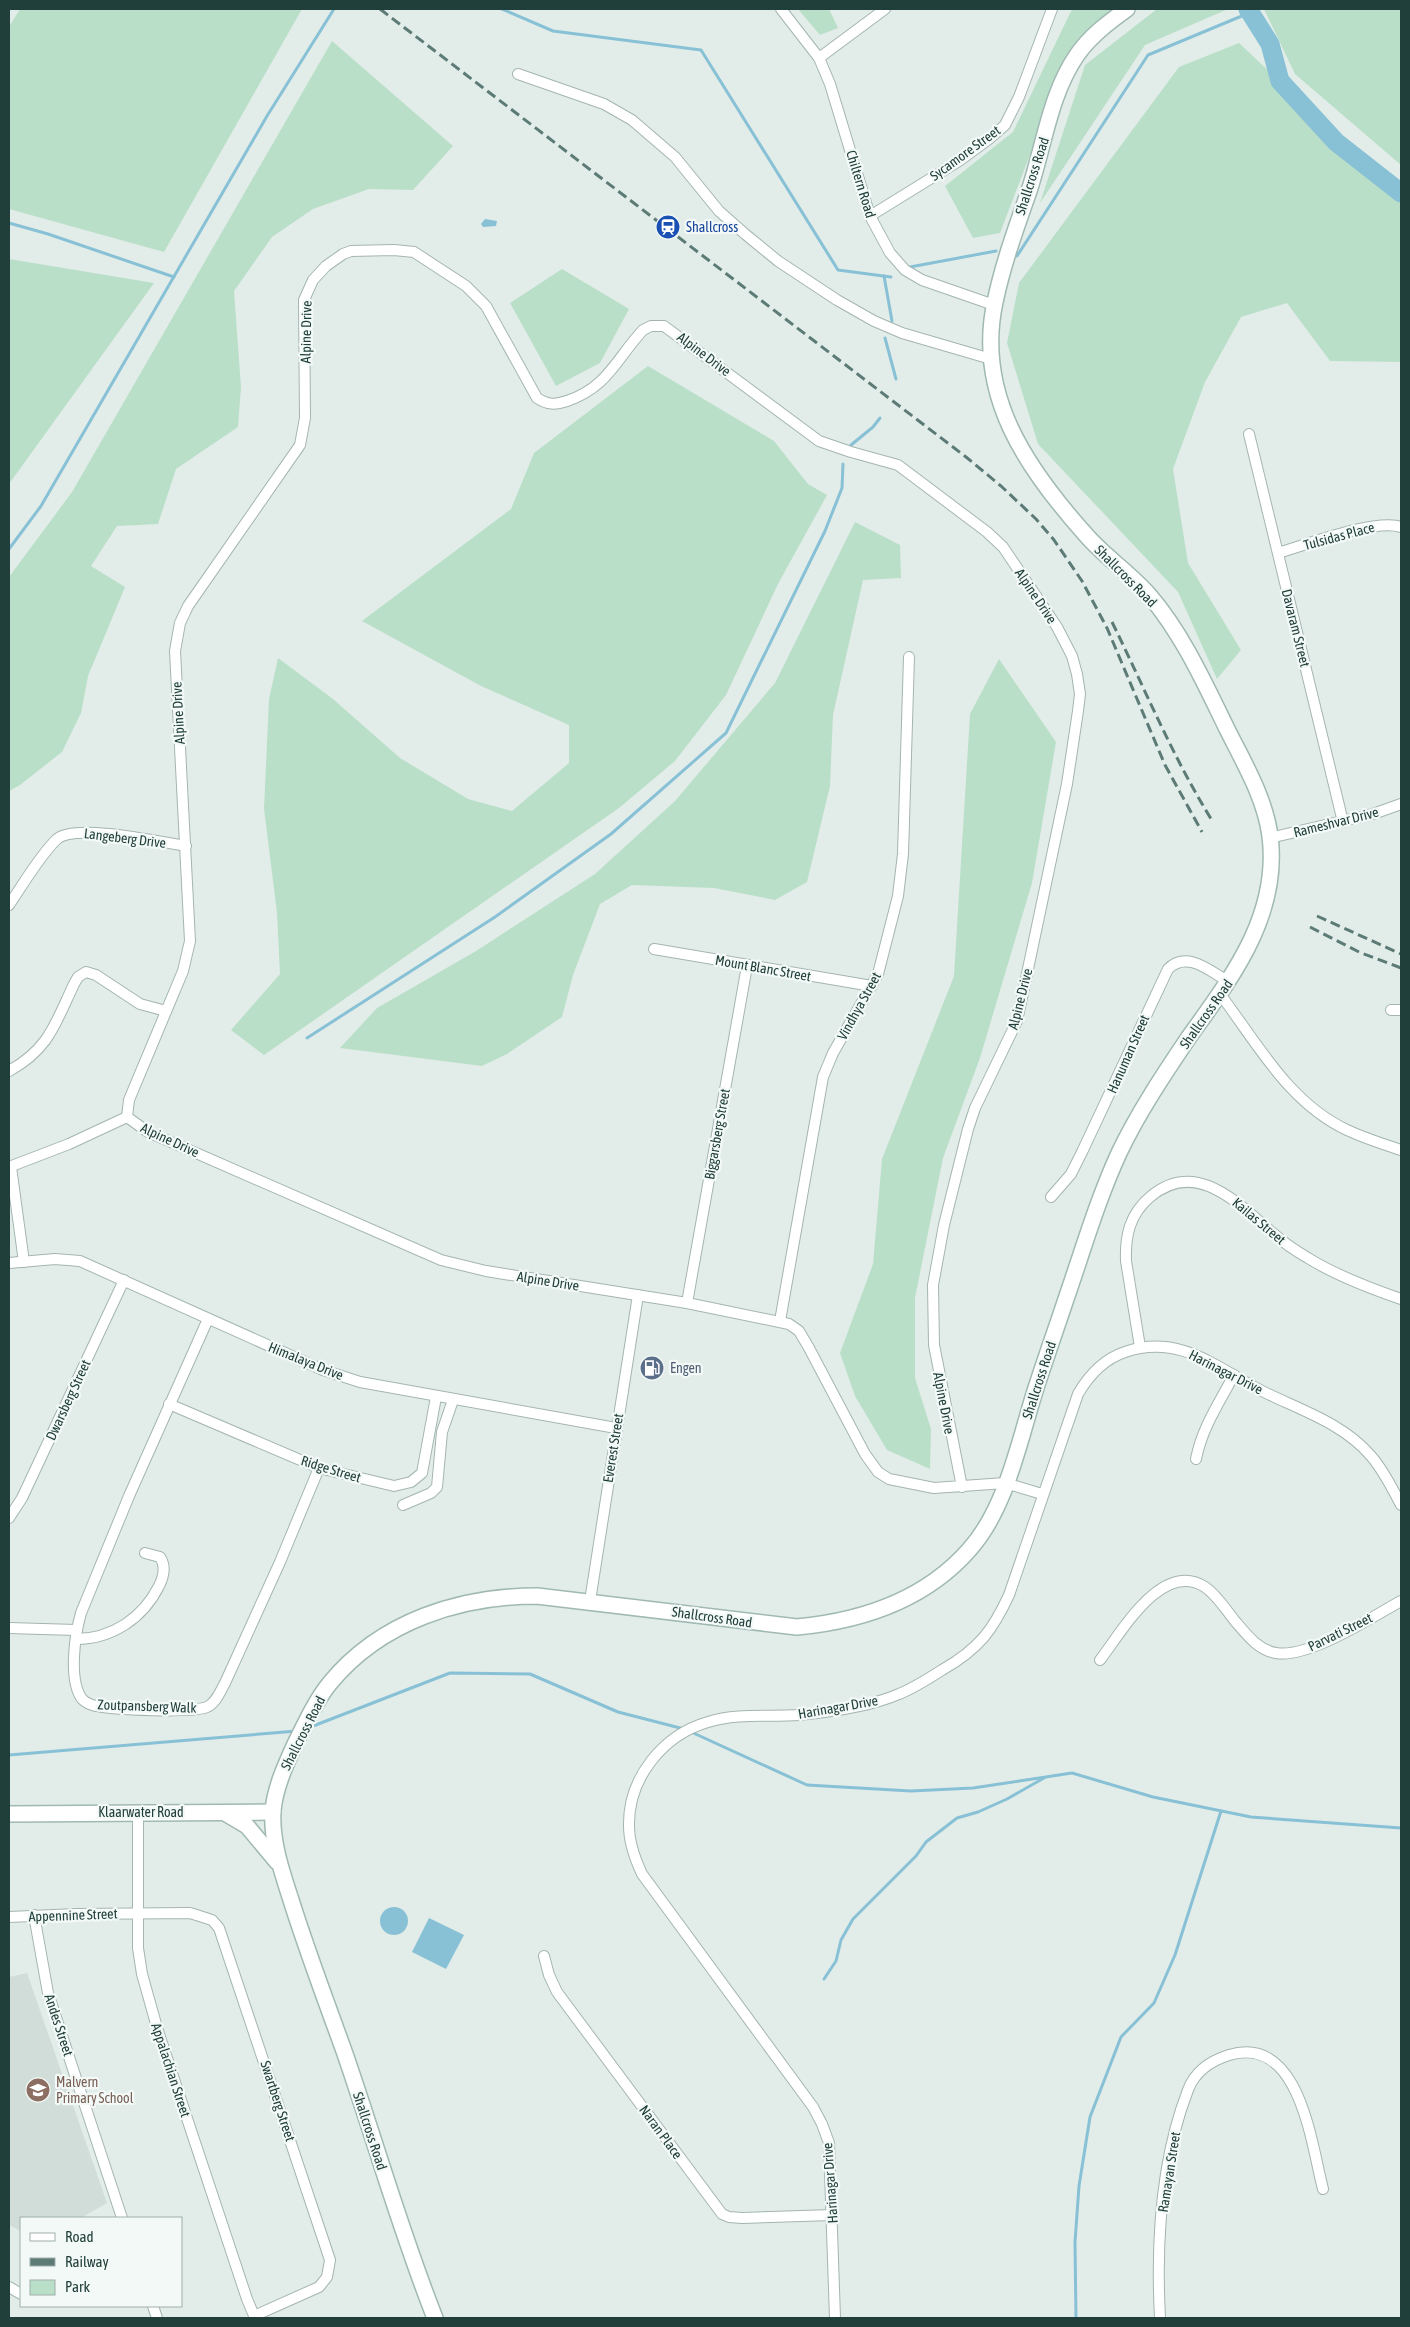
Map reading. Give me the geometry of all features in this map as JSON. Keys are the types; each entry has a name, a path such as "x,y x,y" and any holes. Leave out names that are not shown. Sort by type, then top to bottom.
{"street":[{"name":"Chiltern Road","path":"781,9 819,58 830,84 870,216 890,253 905,270 939,288 994,305"},
{"path":"819,58 884,9"},
{"name":"Sycamore Street","path":"870,216 959,160 1005,125 1019,97 1052,9"},
{"name":"Shallcross Road","path":"435,2318 406,2239 280,1866 273,1812 277,1791 286,1765 316,1704 330,1683 356,1657 384,1637 420,1618 479,1600 507,1596 537,1596 590,1601 778,1626 816,1625 862,1617 892,1606 919,1591 967,1552 992,1518 1087,1232 1104,1187 1122,1148 1185,1043 1225,988 1249,946 1264,912 1270,885 1270,838 1254,783 1220,715 1169,622 1150,597 1134,580 1112,562 1062,508 1020,448 999,404 994,387 990,336 994,305 1014,230 1030,188 1058,94 1068,69 1080,50 1101,29 1126,9"},
{"path":"518,74 604,104 632,120 675,157 719,211 778,261 830,295 874,321 902,333 991,358"},
{"name":"Alpine Drive","path":"962,1487 934,1345 933,1285 944,1225 968,1129 975,1108 1017,1021 1067,784 1080,694 1077,674 1065,639 1003,547 988,532 898,464 851,452 819,441 664,326 651,326 644,330 603,380 588,393 558,404 551,404 537,398 492,315 480,298 466,286 414,252 394,250 343,254 326,266 313,280 304,300 305,418 300,445 188,606 176,636 174,651 190,941 183,971 129,1100 127,1116 148,1132 440,1260 486,1271 687,1303 789,1324 799,1331 864,1454 878,1472 889,1479 934,1488 962,1487 1005,1483 1042,1494"},
{"name":"Davaram Street","path":"1249,434 1343,822"},
{"name":"Tulsidas Place","path":"1278,553 1373,526 1394,524 1401,526"},
{"name":"Vindhya Street","path":"780,1321 823,1077 833,1053 872,986 883,961 901,876 909,657"},
{"name":"Rameshvar Drive","path":"1270,838 1343,822 1401,804"},
{"name":"Langeberg Drive","path":"9,905 49,849 64,835 81,832 98,833 186,846"},
{"name":"Mount Blanc Street","path":"654,949 872,986"},
{"name":"Hanuman Street","path":"1052,1197 1071,1174 1168,969 1174,963 1188,961 1225,988"},
{"name":"Biggarsberg Street","path":"687,1303 748,966"},
{"path":"9,1071 39,1050 47,1041 74,984 78,977 86,972 96,974 140,1004 166,1012"},
{"path":"1225,988 1262,1052 1308,1104 1347,1130 1401,1150"},
{"path":"24,1262 10,1167 69,1144 127,1116"},
{"name":"Kailas Street","path":"1140,1347 1126,1261 1127,1234 1137,1210 1146,1200 1163,1188 1180,1183 1199,1183 1216,1188 1236,1200 1276,1235 1308,1258 1348,1279 1401,1299"},
{"name":"Himalaya Drive","path":"9,1263 67,1258 80,1261 342,1377 360,1382 616,1428"},
{"name":"Dwarsberg Street","path":"9,1518 22,1498 124,1280"},
{"name":"Everest Street","path":"590,1601 638,1295"},
{"name":"Zoutpansberg Walk","path":"208,1319 169,1404 90,1591 76,1634 77,1682 83,1700 89,1704 127,1709 187,1710 200,1709 214,1702 225,1683 280,1562 319,1468"},
{"name":"Harinagar Drive","path":"836,2318 829,2143 813,2107 642,1874 635,1858 629,1828 634,1792 648,1764 671,1740 701,1724 726,1718 818,1712 877,1701 900,1694 959,1660 984,1638 1001,1611 1018,1568 1073,1407 1085,1382 1106,1362 1140,1347 1166,1347 1183,1350 1234,1375 1261,1391 1318,1417 1356,1441 1372,1456 1386,1476 1401,1504"},
{"path":"1196,1459 1206,1428 1234,1375"},
{"name":"Ridge Street","path":"169,1404 319,1468 394,1486 412,1482 422,1473 436,1397"},
{"path":"403,1505 431,1493 437,1487 442,1432 453,1400"},
{"path":"9,1628 76,1634 90,1639 106,1634 135,1618 148,1605 161,1582 164,1569 160,1557 145,1553"},
{"name":"Parvati Street","path":"1100,1660 1145,1602 1164,1586 1174,1583 1186,1582 1204,1587 1257,1645 1276,1653 1286,1654 1307,1650 1401,1601"},
{"name":"Appalachian Street","path":"138,1812 138,1948 147,1997 255,2317"},
{"path":"224,1812 247,1826 280,1866"},
{"name":"Klaarwater Road","path":"9,1814 273,1812"},
{"name":"Appennine Street","path":"9,1917 138,1913"},
{"name":"Swartberg Street","path":"138,1913 190,1913 212,1920 219,1928 326,2246 330,2269 328,2277 319,2287 255,2317"},
{"name":"Andes Street","path":"34,1915 48,1993 122,2217"},
{"name":"Naran Place","path":"544,1956 549,1975 558,1992 722,2214 729,2217 742,2218 832,2215"},
{"name":"Ramayan Street","path":"1160,2318 1160,2236 1168,2161 1173,2135 1188,2089 1197,2073 1204,2067 1219,2058 1237,2053 1255,2054 1267,2058 1282,2068 1296,2088 1302,2104 1323,2189"},
{"path":"9,2287 20,2293"}],"shaded area":[{"name":"Malvern Primary School","path":"27,1973 107,2203 83,2217 20,2217 20,2230 9,2225 9,1977"}],"green space":[{"path":"20,9 302,9 164,252 9,209 9,27"},
{"path":"798,9 829,9 838,28 820,35"},
{"path":"1072,9 1123,9 1069,53 1000,233 973,238 945,186 1013,132"},
{"path":"1157,9 1228,9 1145,45 1040,203 1085,65"},
{"path":"1264,9 1401,9 1401,165 1295,74"},
{"path":"332,41 453,146 413,190 369,189 313,209 272,237 234,291 241,387 238,427 176,469 158,524 117,526 91,566 125,587 88,676 81,713 62,752 20,785 9,791 9,577 72,492"},
{"path":"1239,43 1401,195 1401,362 1330,361 1287,303 1241,317 1205,382 1173,469 1188,563 1241,650 1217,679 1178,592 1038,444 1007,343 1019,283 1179,67"},
{"path":"9,259 154,283 9,484"},
{"path":"562,269 629,309 600,363 556,386 510,303"},
{"path":"648,366 774,441 808,484 827,495 778,584 726,695 675,761 619,808 264,1055 231,1030 280,974 277,913 264,809 269,699 278,658 333,699 400,758 468,799 512,811 569,763 569,725 481,686 362,621 511,509 534,453"},
{"path":"855,522 900,545 901,578 863,580 833,715 830,786 807,882 775,900 714,888 632,885 600,904 573,975 562,1017 507,1054 482,1066 340,1048 377,1008 476,951 595,874 675,801 775,683"},
{"path":"999,659 1056,742 1032,883 980,1058 943,1158 915,1298 915,1378 931,1429 930,1469 887,1450 855,1396 840,1353 873,1264 882,1159 954,976 970,714"}],"water":[{"path":"485,219 497,221 496,226 483,227 481,224"},
{"path":"394,1907 404,1911 408,1921 404,1931 394,1935 384,1931 380,1921 384,1911"},
{"path":"429,1918 464,1935 446,1969 412,1952"}],"waterway":[{"path":"9,549 41,506 267,116 334,9"},
{"path":"502,9 553,31 701,50 838,270 891,277"},
{"path":"1248,9 1270,44 1280,81 1336,142 1401,193"},
{"path":"1017,256 1148,55 1249,13"},
{"path":"9,223 48,234 174,277"},
{"path":"910,267 996,251"},
{"path":"884,276 892,321"},
{"path":"885,338 896,379"},
{"path":"851,445 873,427 880,418"},
{"path":"307,1038 495,917 611,834 726,733 825,531 842,488 843,464"},
{"path":"308,1728 450,1673 530,1674 618,1712 684,1729"},
{"path":"9,1755 297,1731"},
{"path":"689,1731 807,1785 911,1791 973,1788 1072,1773 1153,1797 1251,1817 1401,1828"},
{"path":"824,1979 836,1961 841,1940 853,1919 916,1856 926,1842 957,1818 978,1812 1007,1799 1044,1778"},
{"path":"1076,2318 1075,2242 1079,2186 1090,2117 1121,2037 1154,2003 1175,1955 1221,1811"}],"railway":[{"path":"380,9 966,457 1036,519 1054,540 1082,581 1107,628 1165,765 1202,832"},
{"path":"1112,622 1172,748 1213,822"},
{"path":"1317,916 1401,954"},
{"path":"1310,927 1359,952 1401,968"}],"place":[{"name":"Shallcross","path":"668,227"},
{"name":"Engen","path":"652,1368"},
{"name":"Malvern Primary School","path":"38,2090"}]}
